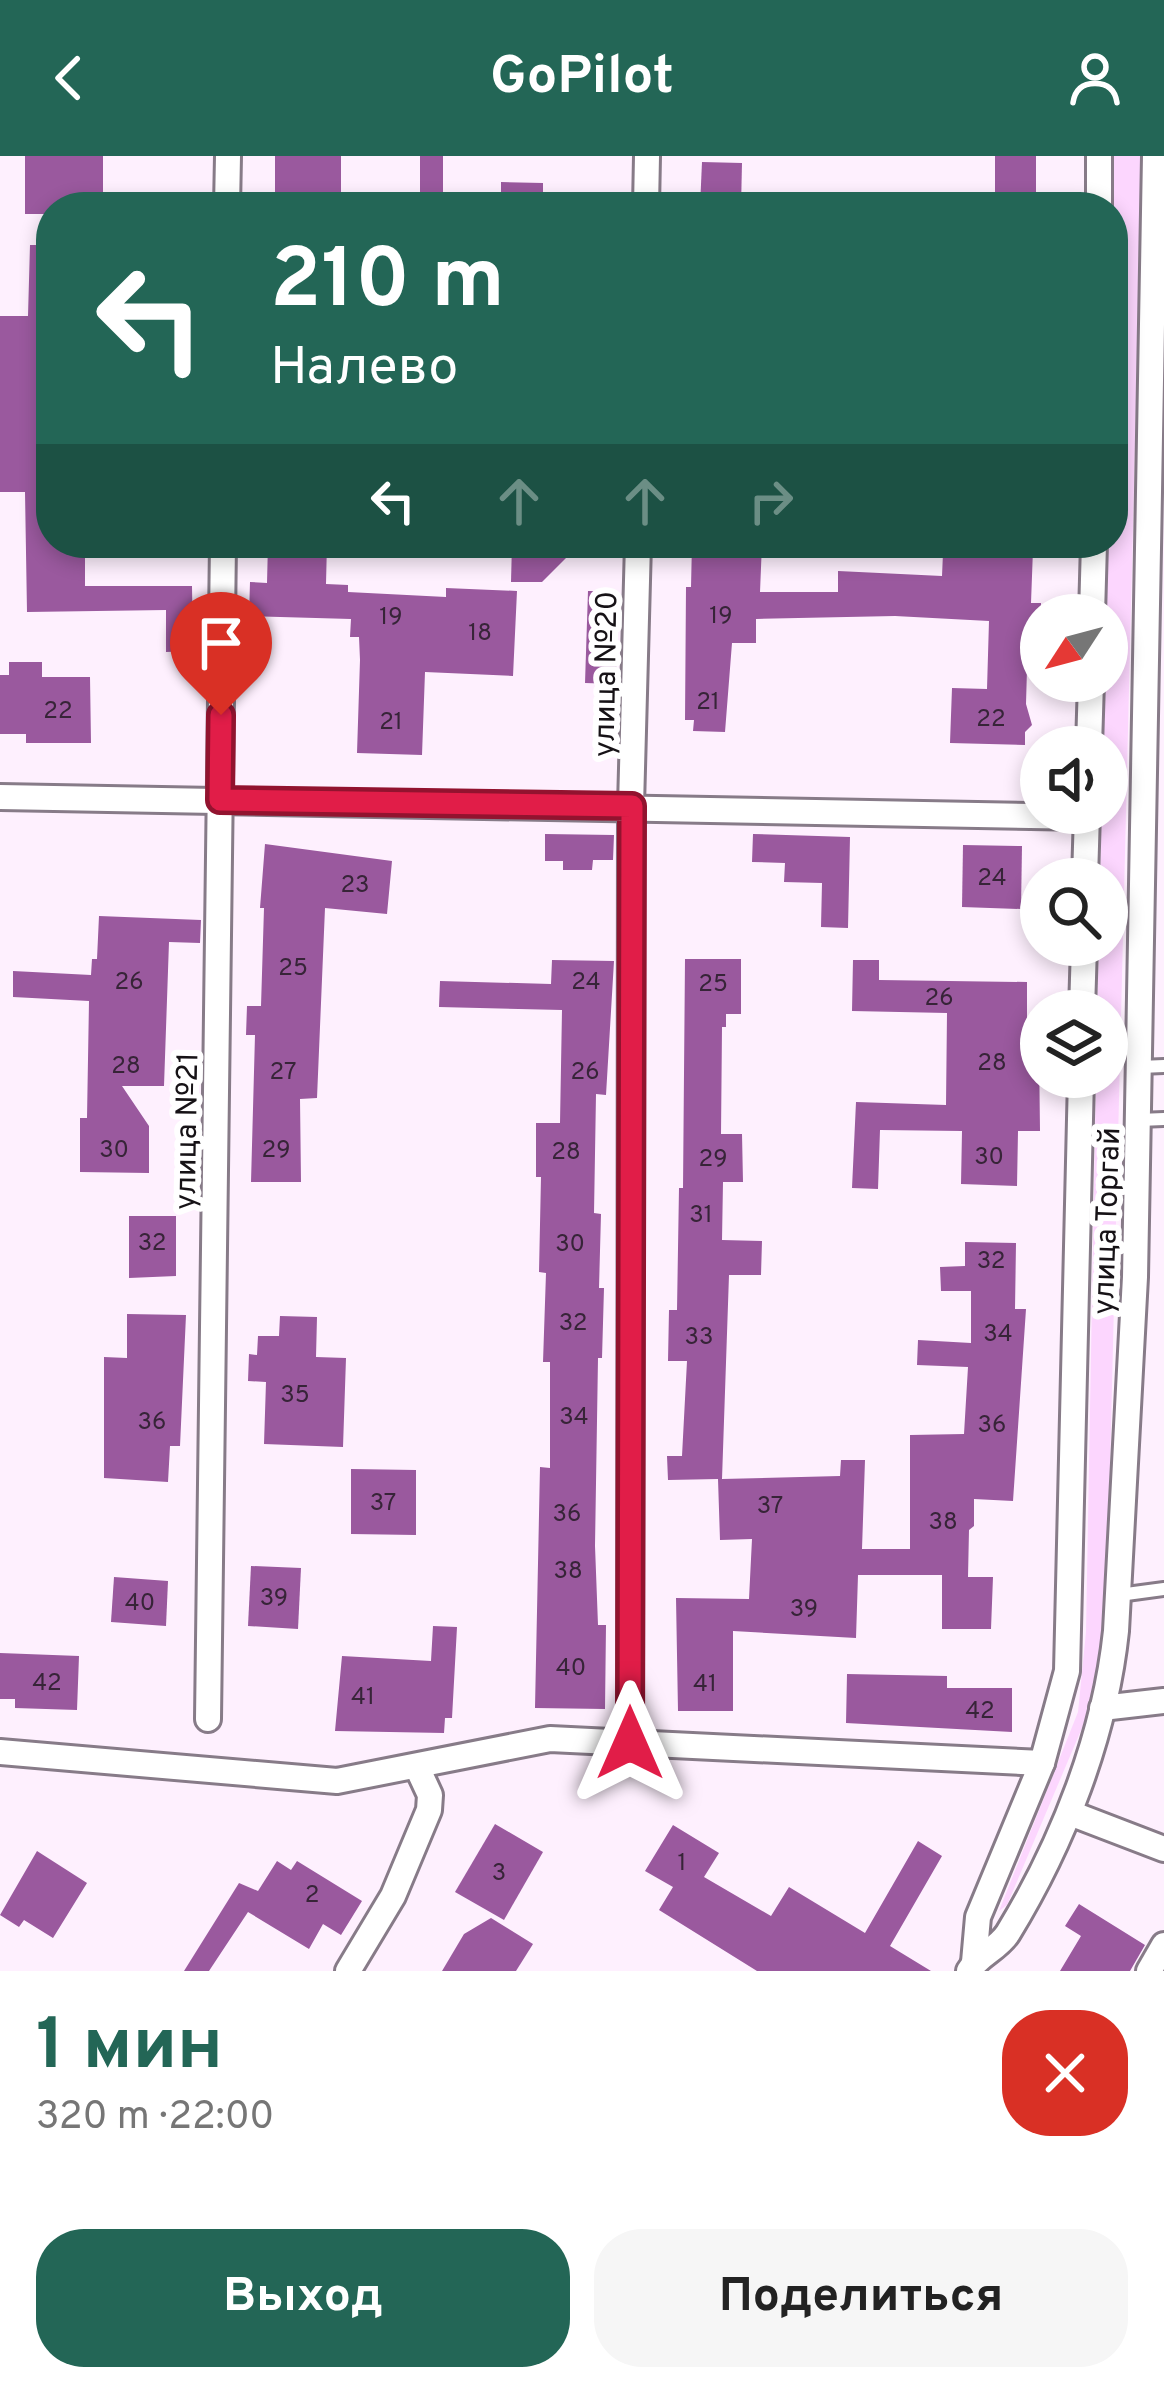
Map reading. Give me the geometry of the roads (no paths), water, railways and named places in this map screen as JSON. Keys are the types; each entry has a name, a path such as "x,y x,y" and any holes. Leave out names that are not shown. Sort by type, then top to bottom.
{"street":[{"path":"227,192 228,156"},
{"path":"646,192 647,156"},
{"path":"1099,156 1099,192"},
{"name":"улица Торгай","path":"972,1967 1005,1939 1070,1813 1112,1674 1151,1119 1155,156"},
{"name":"улица №21","path":"208,1719 223,558"},
{"name":"улица №20","path":"630,1743 632,806 638,558"},
{"path":"1093,594 1094,558"},
{"path":"0,797 1020,814"},
{"name":"улица Торгай","path":"972,1967 978,1917 1042,1763 1067,1671 1081,1098"},
{"path":"1102,1708 1164,1702"},
{"path":"0,1751 338,1781 550,1738 1042,1763"},
{"path":"348,1971 400,1882 429,1810 430,1795 417,1767"},
{"path":"1070,1813 1164,1849"},
{"path":"1149,1971 1164,1946"}],"lane":[{"path":"1119,1595 1164,1589"}]}
